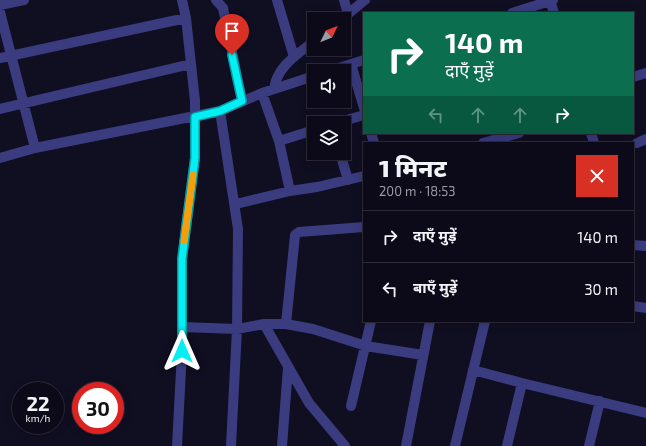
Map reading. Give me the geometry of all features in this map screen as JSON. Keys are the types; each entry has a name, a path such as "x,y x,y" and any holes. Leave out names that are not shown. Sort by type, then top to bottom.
{"street":[{"path":"0,5 24,0"},
{"path":"177,446 182,327 182,259 195,158 195,117 191,64 186,18 182,0"},
{"path":"216,0 223,8 242,101"},
{"path":"277,0 294,57"},
{"path":"344,0 345,12"},
{"path":"350,12 364,0"},
{"path":"515,12 551,0 554,12"},
{"path":"0,12 35,148"},
{"path":"0,58 186,18"},
{"path":"274,89 279,72 307,47"},
{"path":"363,60 351,64 363,105"},
{"path":"0,108 23,104 191,64"},
{"path":"634,77 646,73"},
{"path":"0,158 35,148 220,111 262,93 307,78"},
{"path":"262,93 279,141 290,190"},
{"path":"220,111 236,204 238,229 237,329 231,446"},
{"path":"351,119 363,115"},
{"path":"279,141 307,132"},
{"path":"487,142 515,134"},
{"path":"342,160 348,180"},
{"path":"236,204 290,190 363,176"},
{"path":"286,324 295,235 299,232 363,227"},
{"path":"634,245 646,246"},
{"path":"634,306 646,308"},
{"path":"351,406 371,322"},
{"path":"406,446 422,355 430,322"},
{"path":"455,446 485,322"},
{"path":"182,327 237,329 264,324 286,324 313,329 366,346 422,355"},
{"path":"264,324 309,403 345,446"},
{"path":"282,446 288,368"},
{"path":"473,370 646,412"},
{"path":"507,446 522,383"},
{"path":"589,446 600,400"}],"slow traffic":[{"path":"184,241 193,175"}],"route":[{"path":"182,351 182,259 195,158 195,117 220,111 242,101 232,55"}]}
